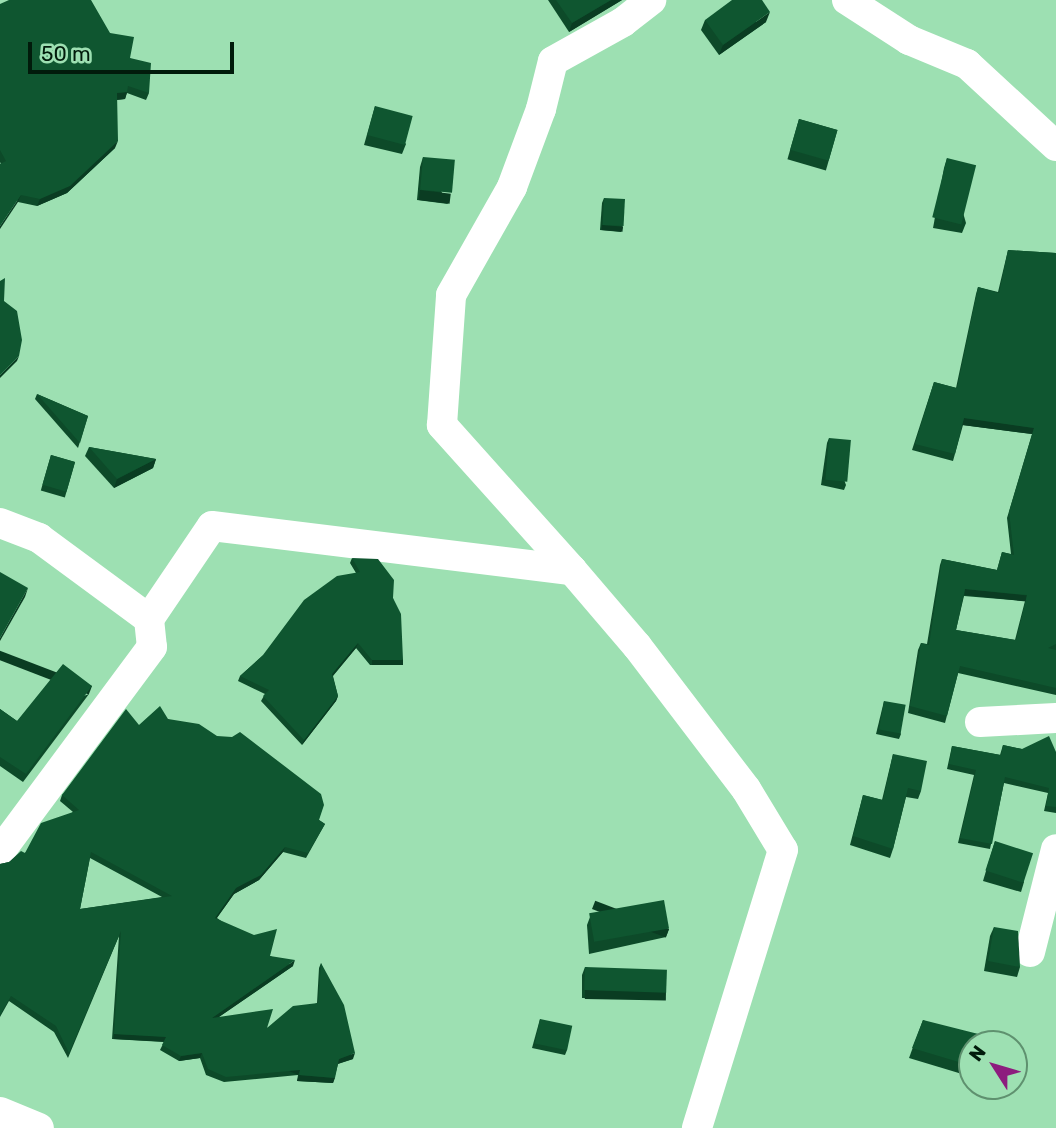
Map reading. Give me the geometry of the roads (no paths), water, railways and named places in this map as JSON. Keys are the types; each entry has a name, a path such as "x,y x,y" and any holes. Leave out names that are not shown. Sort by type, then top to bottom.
{"street":[{"path":"651,0 623,22 553,61 512,187 451,295 442,425 638,646 746,789 783,850 697,1128"},
{"path":"847,0 909,40 967,64 1056,146"},
{"path":"0,523 39,538 149,619"},
{"path":"0,852 152,647 149,619 212,526 572,570"},
{"path":"980,722 1056,718"},
{"path":"1030,952 1056,849"},
{"path":"0,1112 38,1128"}]}
